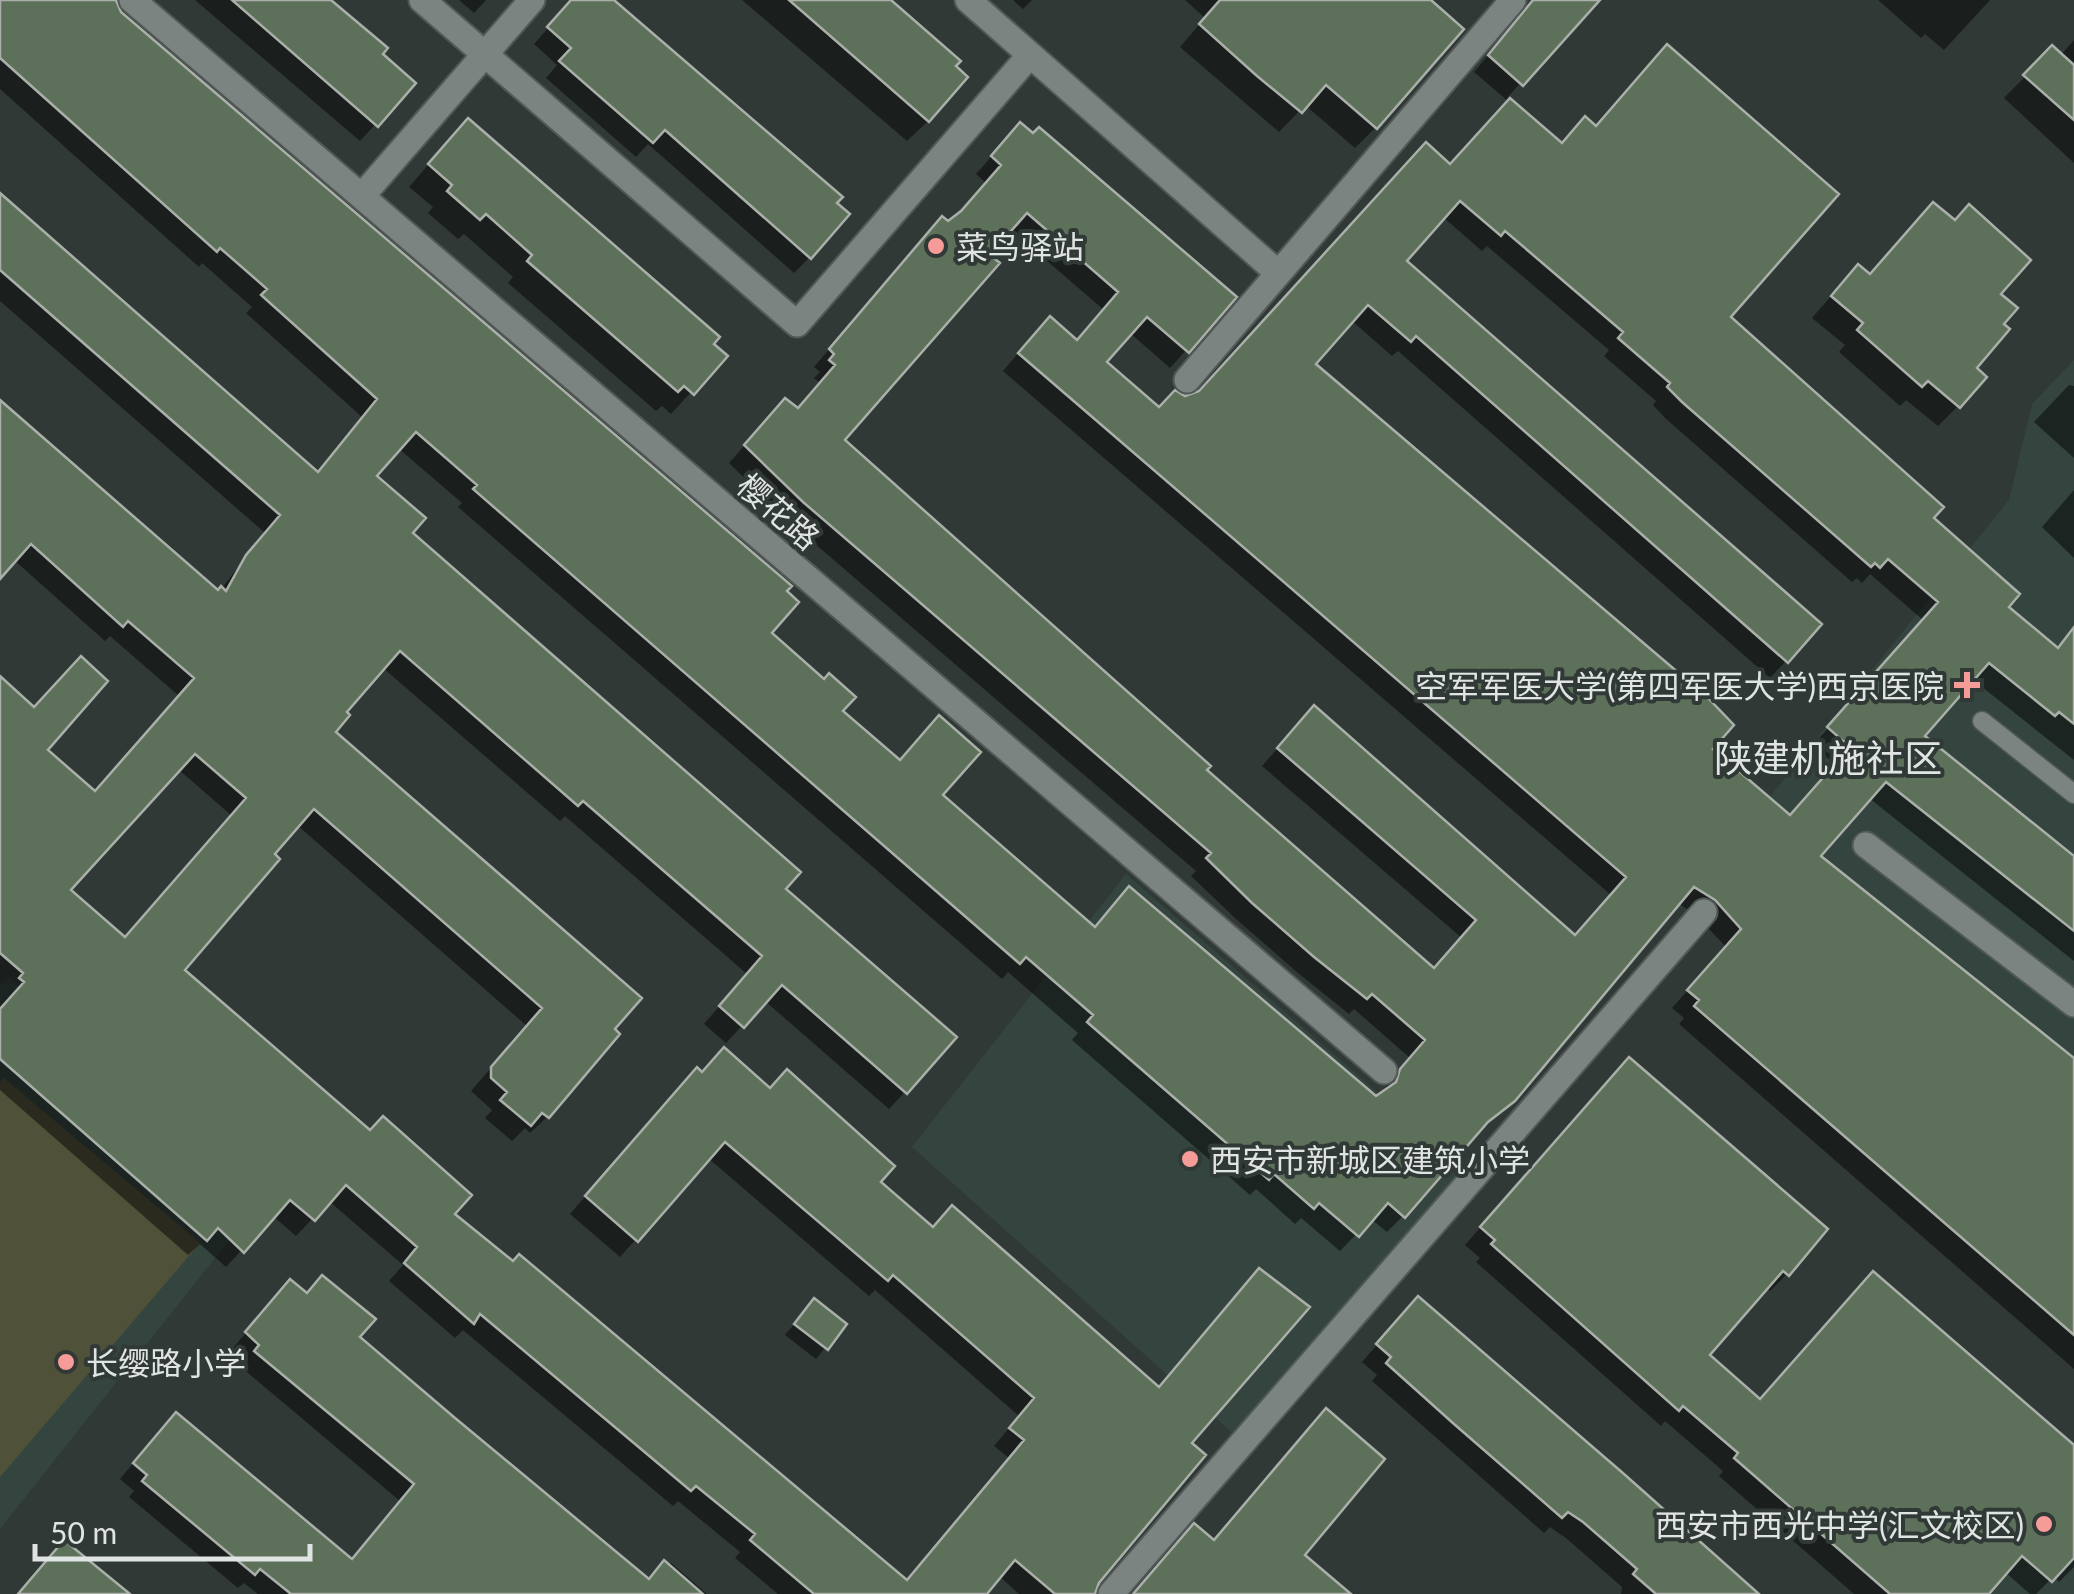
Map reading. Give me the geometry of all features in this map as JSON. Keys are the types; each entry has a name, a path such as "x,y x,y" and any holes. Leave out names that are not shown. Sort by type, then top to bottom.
{"street":[{"name":"樱花路","path":"132,0 1384,1071"},
{"path":"422,0 798,324 1030,55"},
{"path":"362,196 532,0"},
{"path":"968,0 1278,273"},
{"path":"1187,380 1513,0"},
{"path":"1866,845 2074,1004"},
{"path":"1111,1594 1704,912"}],"lane":[{"path":"1982,721 2074,794"}],"shaded area":[{"name":"空军军医大学(第四军医大学)西京医院","path":"2074,360 2074,1201 1710,871 2009,500 2032,404"},
{"name":"西安市新城区建筑小学","path":"1126,874 1468,1171 1237,1437 912,1147"},
{"name":"长缨路小学","path":"8,977 265,1195 0,1529 0,985"},
{"name":"西安市西光中学(汇文校区)","path":"2074,1455 2074,1594 1954,1594"}],"green space":[{"path":"4,1078 200,1243 0,1477 0,1082"}],"building":[{"path":"0,0 116,0 121,12 792,586 787,591 799,602 772,633 824,679 829,673 856,697 843,711 900,760 939,715 981,752 943,795 1095,927 1129,886 1376,1096 1396,1082 1400,1069 1425,1040 1372,994 1367,999 1252,903 1206,858 1211,853 803,502 744,445 785,398 798,408 835,365 829,360 834,354 829,349 942,216 948,221 961,211 1001,165 991,156 1020,122 1033,133 1039,127 1237,297 1189,353 1147,317 1107,362 1159,407 1175,390 1185,396 1199,391 1426,142 1450,164 1510,98 1562,143 1585,116 1596,126 1667,44 1839,194 1731,317 1944,507 1934,518 2020,594 2009,607 2058,648 2074,627 2074,724 2059,712 2055,716 1989,663 1925,736 2074,856 2074,931 1886,782 1821,856 2074,1058 2074,1335 1694,1006 1699,1000 1687,990 1741,929 1715,900 1694,887 1515,1101 1488,1122 1405,1218 1388,1203 1359,1237 1319,1203 1314,1209 1274,1174 1269,1180 1087,1022 1093,1015 1026,957 1020,964 473,489 477,485 416,432 377,476 426,518 413,533 801,872 786,889 957,1037 907,1094 782,985 744,1028 719,1006 762,956 583,801 578,806 400,651 347,712 350,715 336,732 642,998 615,1029 620,1034 549,1118 542,1113 531,1126 500,1100 507,1092 491,1078 491,1067 542,1008 314,809 275,854 280,859 185,970 370,1130 383,1116 472,1195 455,1214 513,1261 519,1254 907,1580 1024,1440 1009,1428 1034,1398 893,1275 888,1281 725,1142 638,1242 585,1196 697,1067 702,1072 724,1047 770,1088 787,1069 895,1166 881,1182 933,1227 952,1205 1159,1387 1259,1268 1310,1307 1192,1443 1206,1455 1099,1583 1095,1594 1055,1594 1015,1560 987,1594 814,1594 750,1540 755,1534 696,1486 691,1491 480,1314 474,1324 404,1263 417,1247 346,1185 315,1221 290,1200 244,1253 218,1228 207,1241 0,1059 0,1009 24,982 19,978 23,973 0,953 0,676 34,707 81,656 108,681 48,750 95,791 194,678 128,621 123,627 31,544 0,579 0,400 218,590 221,586 226,591 246,555 280,515 0,270 0,193 318,472 377,399 261,295 267,289 220,248 217,252 0,58","holes":["1460,201 1501,236 1505,231 1623,332 1618,338 1670,383 1667,387 1682,402 1871,567 1875,563 1880,568 1888,559 1938,602 1827,727 1850,747 1790,815 1713,749 1734,725 1708,698 1316,364 1368,305 1411,342 1416,336 1788,663 1822,624 1407,261","1027,213 1118,292 1077,340 1050,316 1018,353 1626,877 1575,935 1314,705 1277,748 1476,920 1434,968 1207,770 1211,766 845,440 1000,263 990,255","195,754 246,798 125,937 71,890"]},
{"path":"232,0 331,0 388,48 383,54 416,83 378,127"},
{"path":"571,0 614,0 843,197 837,203 850,214 811,259 665,130 653,143 559,61 571,48 547,27"},
{"path":"789,0 891,0 961,61 956,66 968,77 929,122"},
{"path":"1220,0 1431,0 1464,29 1377,129 1326,85 1302,113 1199,24"},
{"path":"1533,0 1600,0 1523,86 1488,55"},
{"path":"2052,45 2074,65 2074,120 2023,75"},
{"path":"468,118 720,337 714,344 728,356 694,395 684,386 678,392 527,261 532,255 486,214 480,220 447,191 452,185 428,164"},
{"path":"1933,202 1955,220 1969,204 2031,260 2001,294 2018,308 2004,324 2010,329 1977,368 1987,377 1960,408 1928,381 1922,387 1857,330 1863,323 1831,296 1858,264 1870,274"},
{"path":"1629,1057 1828,1229 1789,1276 1783,1271 1710,1355 1760,1399 1873,1271 2074,1445 2074,1558 2052,1582 2022,1556 1989,1594 1890,1594 1734,1458 1738,1453 1683,1406 1679,1411 1491,1244 1495,1240 1480,1227"},
{"path":"322,1275 376,1319 360,1337 455,1418 649,1579 664,1560 703,1594 291,1594 260,1569 255,1575 142,1481 147,1475 133,1463 176,1412 352,1559 414,1484 254,1351 259,1345 245,1332 290,1279 307,1293"},
{"path":"1418,1296 1759,1594 1656,1594 1633,1574 1637,1569 1583,1522 1568,1512 1562,1518 1454,1424 1386,1363 1391,1357 1376,1344"},
{"path":"814,1298 847,1324 828,1350 794,1324"},
{"path":"1326,1408 1385,1459 1305,1555 1351,1594 1133,1594 1194,1523 1214,1540"},
{"path":"64,1540 130,1594 18,1594"}],"place":[{"name":"菜鸟驿站","path":"936,246"},
{"name":"空军军医大学(第四军医大学)西京医院","path":"1967,685"},
{"name":"西安市新城区建筑小学","path":"1190,1159"},
{"name":"长缨路小学","path":"66,1362"},
{"name":"西安市西光中学(汇文校区)","path":"2044,1524"}],"district":[{"name":"陕建机施社区","path":"1828,757"}]}
